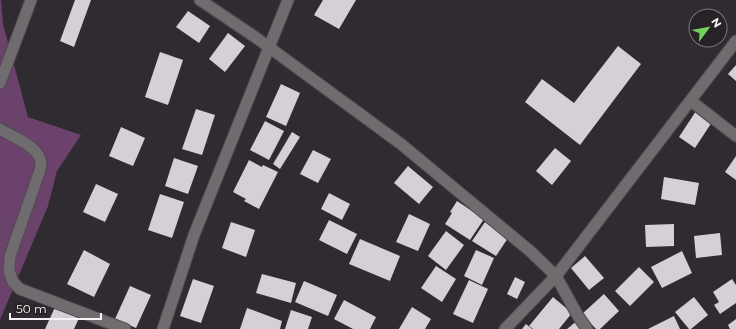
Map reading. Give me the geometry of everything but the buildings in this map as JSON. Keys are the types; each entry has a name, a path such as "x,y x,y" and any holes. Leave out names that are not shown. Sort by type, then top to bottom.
{"street":[{"path":"0,83 31,0"},
{"path":"200,0 269,47 401,144 530,250 556,276 578,316 587,329"},
{"path":"163,329 194,236 288,0"},
{"path":"505,329 556,276 736,41"},
{"path":"691,101 736,136"},
{"path":"0,129 30,146 37,154 41,163 39,173 10,256 9,271 13,282 20,289 125,329"}],"shaded area":[{"path":"0,0 3,24 28,117 81,135 57,171 48,206 0,320"}]}
